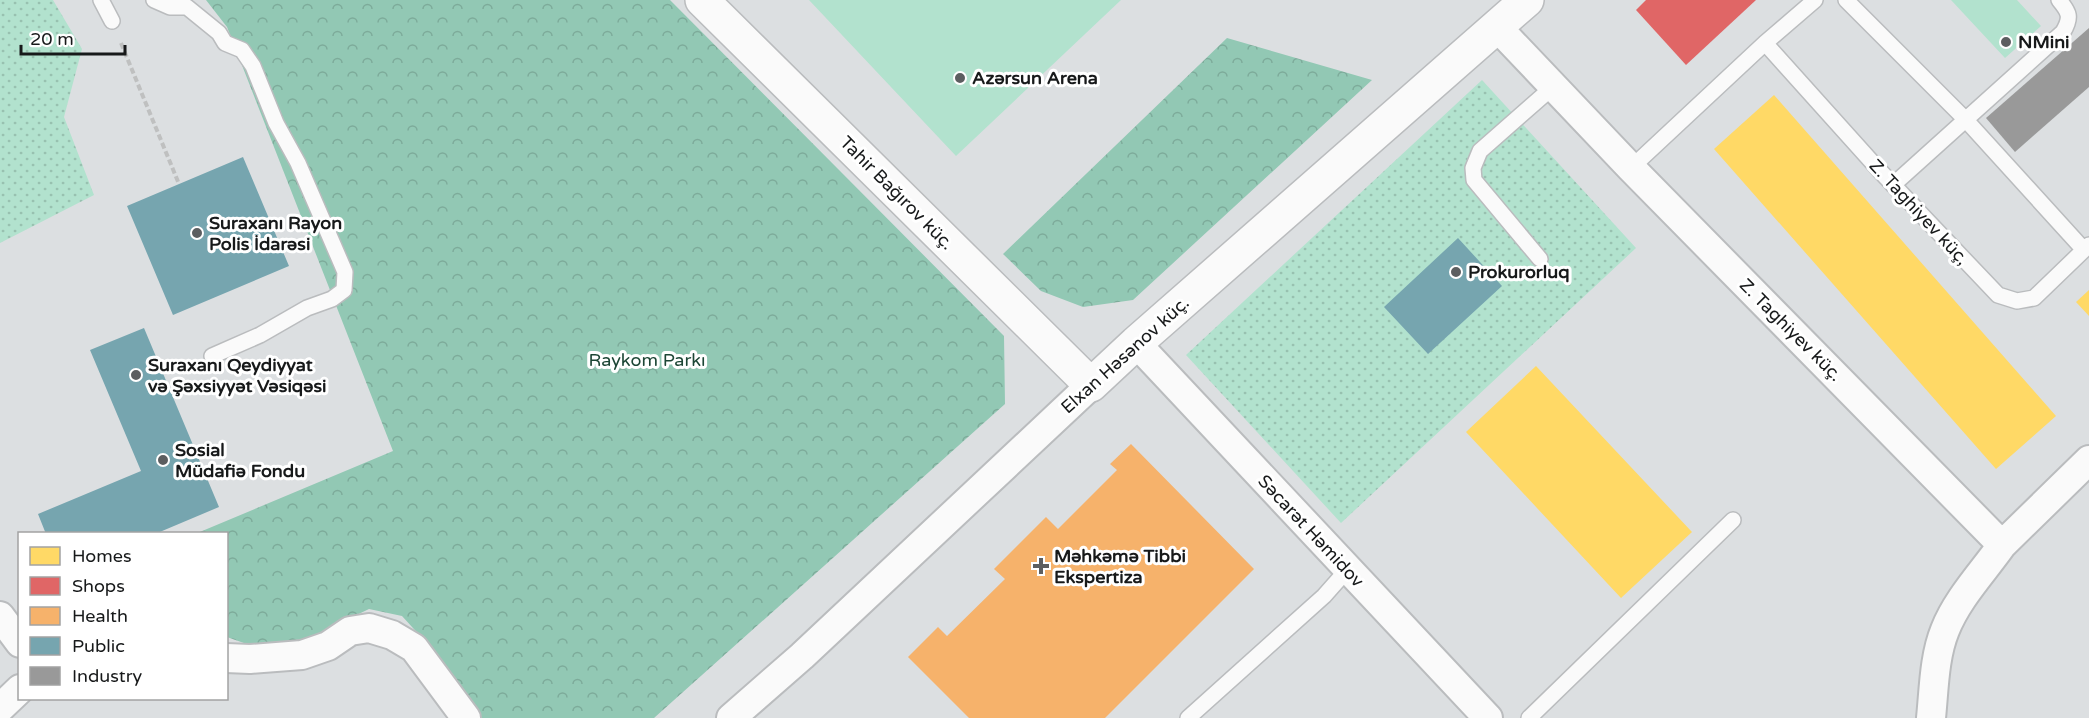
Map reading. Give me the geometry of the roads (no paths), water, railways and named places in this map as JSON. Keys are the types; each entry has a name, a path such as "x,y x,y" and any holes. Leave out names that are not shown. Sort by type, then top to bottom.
{"street":[{"name":"Tahir Bağırov küç.","path":"702,0 1091,386"},
{"name":"Elxan Həsənov küç.","path":"731,718 802,656 1136,343 1527,0"},
{"name":"Z. Taghiyev küç.","path":"1497,27 1631,168 2002,545"},
{"name":"Səcarət Həmidov","path":"1136,343 1488,718"},
{"path":"1931,718 1935,668 1945,631 1958,606 2002,545 2089,460"},
{"path":"0,616 18,640"},
{"path":"228,658 250,659 302,655 328,646 350,632 369,628 392,635 414,648 466,718"},
{"path":"0,708 18,691"}],"lane":[{"path":"101,0 112,21"},
{"path":"154,0 170,7 187,7 219,33 225,43 242,50 253,66 276,123 298,162 345,272 344,290 334,297 306,308 260,335 212,357"},
{"path":"1631,168 1765,43 1815,0"},
{"path":"1846,0 1965,119 2087,248"},
{"path":"1893,185 2063,32 2069,23 2068,11 2059,0"},
{"name":"Z. Taghiyev küç,","path":"1765,43 1893,185 1998,295 2017,301 2034,298 2087,248"},
{"path":"1540,260 1474,180 1473,168 1480,151 1554,86"},
{"path":"1529,718 1733,520"},
{"path":"1188,718 1324,596 1347,570"}],"place":[{"name":"NMini","path":"2006,42"},
{"name":"Azərsun Arena","path":"960,78"},
{"name":"Suraxanı Rayon Polis İdarəsi","path":"197,233"},
{"name":"Prokurorluq","path":"1456,272"},
{"name":"Suraxanı Qeydiyyat və Şəxsiyyət Vəsiqəsi","path":"136,375"},
{"name":"Sosial Müdafiə Fondu","path":"163,460"},
{"name":"Məhkəmə Tibbi Ekspertiza","path":"1041,566"}],"park label":[{"name":"Raykom Parkı","path":"647,360"}]}
